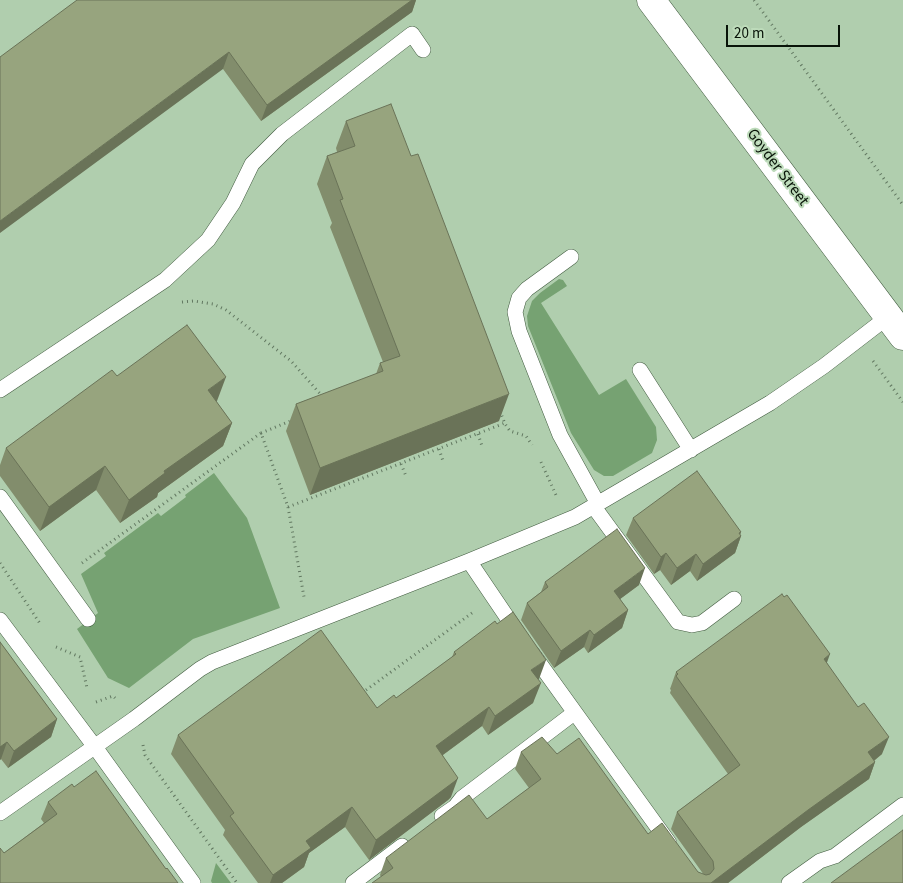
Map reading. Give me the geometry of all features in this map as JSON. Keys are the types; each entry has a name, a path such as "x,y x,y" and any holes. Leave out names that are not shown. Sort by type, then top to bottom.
{"street":[{"name":"Goyder Street","path":"651,0 896,326"}],"lane":[{"path":"0,390 165,280 208,240 233,203 252,164 282,134 412,34 423,50"},
{"path":"571,257 527,289 516,304 515,312 519,331 560,435 596,506 678,622 692,625 702,623 734,599"},
{"path":"0,813 212,662 568,520 596,506 691,450 770,403 824,366 896,326"},
{"path":"640,370 691,450"},
{"path":"0,497 88,619"},
{"path":"469,561 574,714 676,852"},
{"path":"0,620 95,747 192,883"},
{"path":"431,824 455,807 462,798 574,714"},
{"path":"789,883 820,860 835,856 903,805"},
{"path":"353,883 416,836"}],"path":[{"path":"754,0 903,205"},
{"path":"152,288 163,305 188,301 201,302 213,304 226,310 295,365 327,402"},
{"path":"872,359 903,402"},
{"path":"498,404 510,431 526,436 533,446"},
{"path":"59,579 260,433 295,420"},
{"path":"288,508 505,423"},
{"path":"260,433 288,508 306,606"},
{"path":"478,434 482,446"},
{"path":"439,449 443,461"},
{"path":"537,454 568,520"},
{"path":"401,464 406,476"},
{"path":"356,687 362,693 493,598"}],"green space":[{"path":"559,279 563,280 567,286 541,303 599,395 626,379 656,427 657,440 652,453 613,476 604,476 594,470 571,433 528,326 527,316 532,301"},
{"path":"214,473 247,518 280,608 193,639 129,688 108,678 77,629 98,613 81,574 106,556 104,553 158,513 161,516"},
{"path":"216,863 231,883 212,883"}],"building":[{"path":"77,0 412,0 267,105 229,52 0,221 0,57"},
{"path":"391,104 411,156 418,154 509,394 320,468 296,404 383,371 380,363 400,356 340,200 343,199 327,156 355,146 346,121"},
{"path":"187,325 226,377 208,390 232,423 164,471 165,473 129,500 105,466 49,507 6,448 112,370 117,376"},
{"path":"697,471 741,532 739,533 741,536 703,564 696,554 677,568 666,553 661,557 633,518"},
{"path":"617,529 645,568 614,591 628,610 594,635 590,630 561,651 527,603 548,587 545,582"},
{"path":"782,594 784,597 787,595 830,654 824,659 858,707 864,703 889,737 868,752 875,762 711,883 372,883 393,868 386,858 469,795 487,819 541,779 521,752 542,737 557,754 579,738 648,834 662,823 698,872 706,875 710,874 714,869 713,861 677,812 740,765 676,676 678,674 676,672"},
{"path":"513,612 546,660 531,670 541,683 495,716 489,707 436,746 458,778 376,840 352,807 306,841 311,848 273,875 230,816 234,813 178,735 321,630 377,708 394,695 396,698 456,654 454,652 495,621 497,624"},
{"path":"0,642 57,719 14,751 7,742 0,747"},
{"path":"96,771 178,883 0,883 0,848 4,853 57,814 48,802 72,784 74,787"},
{"path":"903,830 903,883 831,883"}]}
